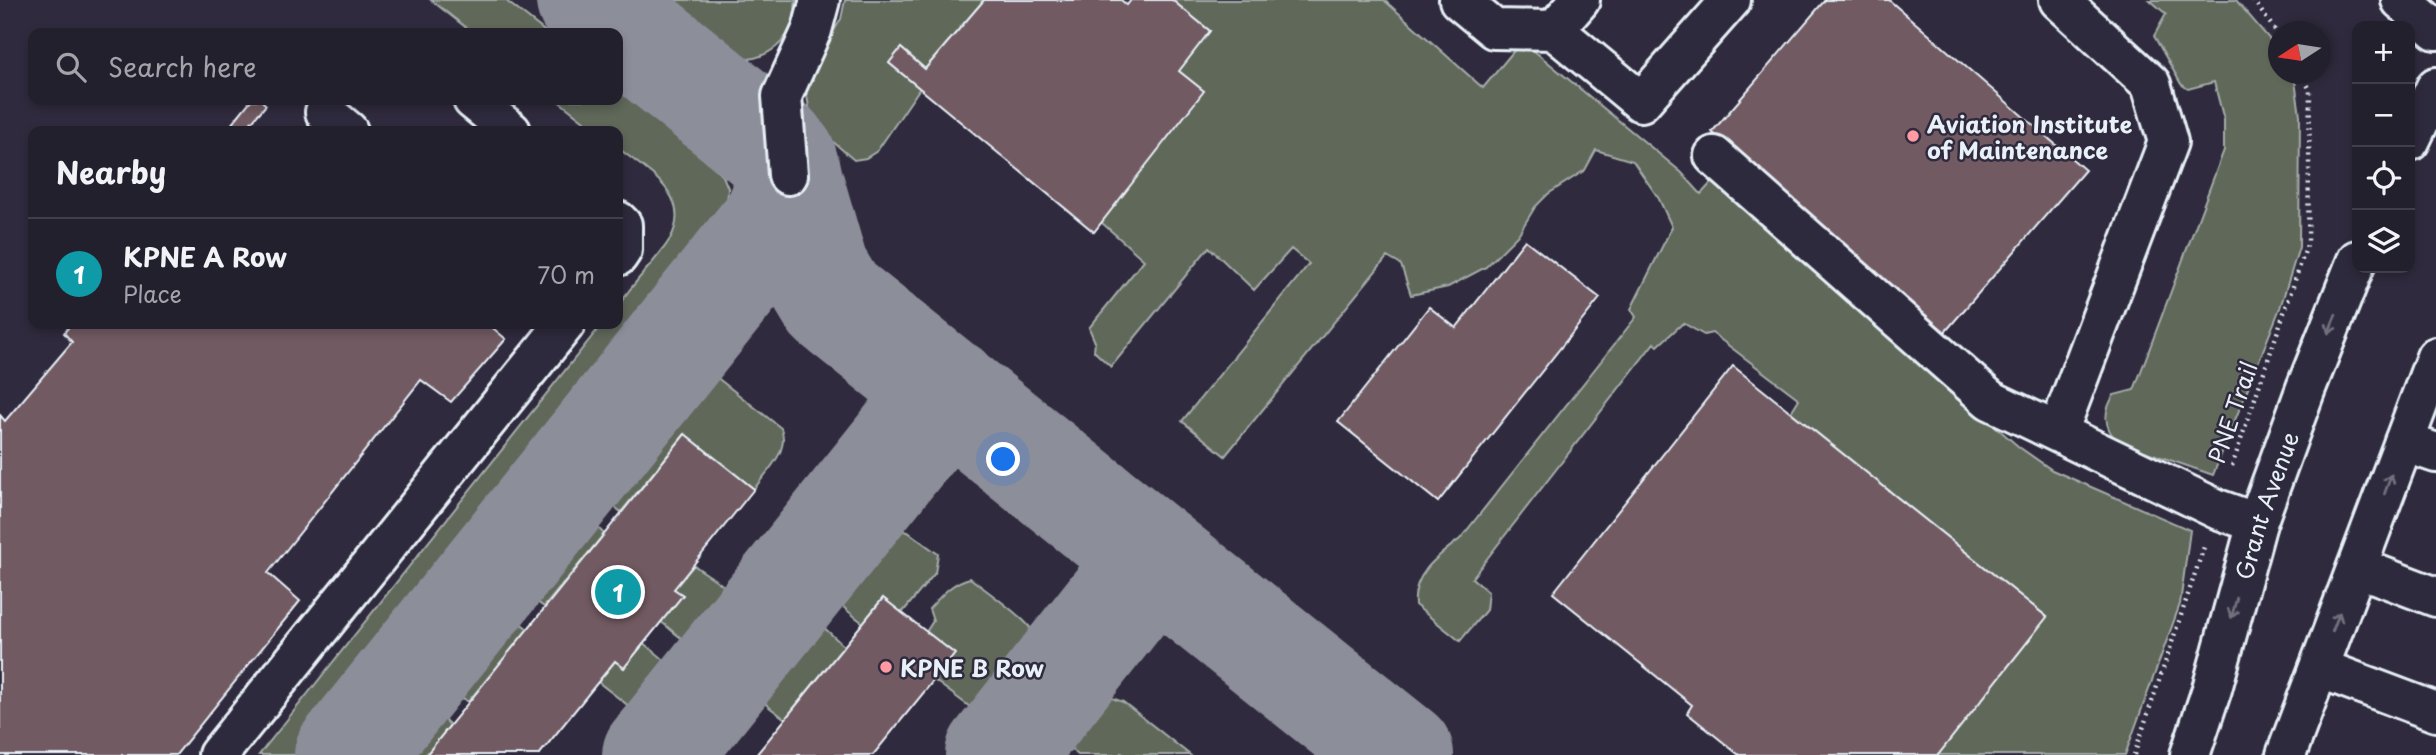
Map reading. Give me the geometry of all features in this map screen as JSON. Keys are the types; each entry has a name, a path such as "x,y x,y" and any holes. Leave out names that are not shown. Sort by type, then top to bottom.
{"main road":[{"path":"788,176 782,96 812,30 820,0"},
{"path":"1460,0 1494,29 1554,30 1641,102 1731,0"},
{"path":"1554,30 1580,0"},
{"path":"2059,0 2151,84 2168,142 2059,432"},
{"path":"2401,0 2436,30"},
{"path":"2415,131 2436,87"},
{"path":"479,105 505,126"},
{"path":"1714,156 1990,400 2217,509 2257,523"},
{"name":"Grant Avenue","path":"2190,755 2212,690 2257,523 2352,273"},
{"path":"218,755 561,329"},
{"path":"2286,755 2357,566 2420,447 2436,357"},
{"path":"2357,566 2436,597"},
{"path":"2319,668 2436,712"}],"path":[{"path":"2253,0 2268,21"},
{"name":"PNE Trail","path":"2134,755 2308,242 2310,90 2307,84"}],"green space":[{"path":"431,0 505,0 541,28 467,28"},
{"path":"658,0 796,0 793,23 783,41 758,57 739,59 729,58"},
{"path":"845,0 984,0 925,69 901,48 889,63 920,88 877,151 866,158 854,160 808,120 810,112 806,91 807,76 841,19"},
{"path":"1172,0 1384,0 1483,88 1522,41 1681,172 1701,194 1712,182 2019,447 2052,470 2190,530 2180,604 2125,755 1938,755 2047,617 1791,412 1799,399 1712,333 1704,335 1683,323 1658,346 1654,343 1472,578 1488,592 1486,610 1460,641 1415,605 1418,584 1428,567 1460,539 1636,317 1631,309 1672,227 1659,199 1633,161 1596,150 1585,170 1548,194 1535,207 1518,235 1486,267 1448,287 1411,295 1401,265 1387,257 1225,456 1182,421 1309,264 1291,249 1254,290 1209,247 1111,367 1094,351 1095,342 1089,328 1144,260 1101,222 1179,71 1210,31"},
{"path":"2150,0 2236,0 2268,37 2268,84 2295,84 2300,115 2299,247 2280,308 2213,475 2118,442 2106,419 2114,395 2134,390 2224,150 2224,120 2214,82 2188,89 2181,84 2154,36 2166,14"},
{"path":"623,93 723,176 728,188 726,232 661,319 309,755 259,755 598,329 623,329 623,300 670,239 676,224 676,210 672,197 664,186 623,152 623,126 591,126 563,105 623,105"},
{"path":"701,365 781,428 783,436 780,453 754,489 685,434 621,512 610,503 598,486 600,465 671,377 682,369"},
{"path":"566,514 587,519 604,534 544,607 526,591 520,576 531,550 548,528"},
{"path":"878,529 908,532 938,554 935,573 902,613 883,598 863,623 834,597 831,579 846,552 861,538"},
{"path":"694,565 728,590 735,601 736,610 735,618 725,633 700,645 688,642 661,622 674,589"},
{"path":"970,578 1026,623 1037,642 1038,663 1031,684 1019,702 994,725 934,680 954,654 926,632 933,621 929,609 952,586"},
{"path":"504,611 528,629 468,702 447,685 443,673 447,659 483,614"},
{"path":"800,620 820,624 844,646 785,719 758,696 753,687 753,679 769,649 785,631"},
{"path":"643,643 668,664 675,672 677,680 671,698 652,724 598,682 615,661 624,667"},
{"path":"1109,697 1123,702 1190,755 1078,755 1064,743 1058,729 1068,715 1085,701"},
{"path":"422,705 432,707 450,725 426,755 370,755 406,709"}],"building":[{"path":"984,0 1121,0 1127,5 1131,0 1172,0 1210,31 1179,71 1204,91 1094,232 889,63 901,48 925,69"},
{"path":"1825,0 1889,0 2085,170 1945,332 1712,132"},
{"path":"247,105 266,105 248,126 230,126"},
{"path":"1525,240 1600,298 1438,502 1338,422 1429,307 1456,328"},
{"path":"67,329 494,329 506,339 451,402 421,380 268,573 300,601 176,755 0,755 0,415 5,421 72,342 64,333"},
{"path":"1733,366 2047,617 1938,755 1739,755 1687,713 1692,705 1553,593"},
{"path":"685,434 754,489 674,589 683,595 624,668 615,661 539,755 426,755"},
{"name":"KPNE B Row","path":"883,598 955,654 873,755 756,755"}],"taxiway":[{"path":"590,0 773,147 783,160 815,271 833,301 1400,755"},
{"path":"348,755 775,223 785,200 788,175"},
{"path":"656,755 947,391"},
{"path":"999,755 1154,558"}],"place":[{"name":"Aviation Institute of Maintenance","path":"1913,136"},
{"name":"KPNE A Row","path":"618,592"},
{"name":"KPNE B Row","path":"886,667"}]}
